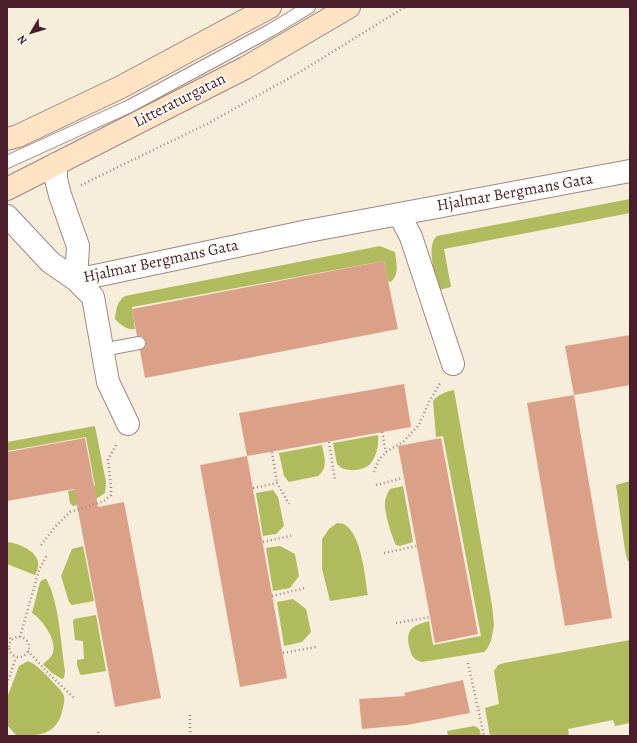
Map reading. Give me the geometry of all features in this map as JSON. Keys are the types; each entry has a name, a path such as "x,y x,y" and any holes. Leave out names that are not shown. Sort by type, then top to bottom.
{"street":[{"path":"7,140 121,87 270,7"},
{"name":"Litteraturgatan","path":"7,189 245,68 349,7"},
{"path":"56,164 56,178 60,194 78,246 76,280"},
{"name":"Hjalmar Bergmans Gata","path":"76,280 308,231 630,171"},
{"path":"399,214 411,237 453,364"},
{"path":"7,216 50,262 76,280"},
{"name":"Hjalmar Bergmans Gata","path":"76,280 93,297 108,382 128,424"}],"lane":[{"path":"7,162 130,106 264,34 309,7"},
{"path":"102,350 139,343"}],"path":[{"path":"60,194 207,124 305,69 405,7"},
{"path":"374,472 378,461 386,452 403,442 419,425 432,395 453,364"},
{"path":"41,545 54,527 70,512 104,501 111,494 108,460 128,424"},
{"path":"382,432 386,452"},
{"path":"329,442 335,480"},
{"path":"272,452 277,483 288,504"},
{"path":"376,485 403,478"},
{"path":"253,488 277,483"},
{"path":"263,542 294,535"},
{"path":"384,553 417,546"},
{"path":"20,637 39,570 47,555"},
{"path":"272,596 304,588"},
{"path":"396,623 430,617"},
{"path":"7,635 12,639"},
{"path":"17,636 20,637 28,642 28,651 24,655 16,656 10,652 8,646 12,639 17,636"},
{"path":"283,653 316,647"},
{"path":"28,651 56,682 74,698"},
{"path":"7,684 16,656"},
{"path":"468,663 484,736"},
{"path":"190,712 190,736"},
{"path":"98,732 99,736"}],"green space":[{"path":"630,199 630,213 444,249 451,287 439,290 432,262 432,247 437,236"},
{"path":"380,246 395,252 397,264 396,275 391,282 388,281 384,261 132,307 135,329 126,328 115,319 116,309 122,298 125,296"},
{"path":"454,390 492,605 494,625 491,641 484,652 422,662 416,660 413,656 408,643 408,636 411,629 418,624 429,621 433,645 481,636 443,436 436,437 433,401 442,394"},
{"path":"95,426 106,482 105,493 93,501 73,506 70,503 68,491 95,486 86,437 7,451 7,442"},
{"path":"378,435 378,446 376,453 369,465 359,469 348,470 337,464 333,443"},
{"path":"322,445 325,466 321,473 318,476 289,482 284,476 279,453"},
{"path":"630,481 630,564 625,550 616,485"},
{"path":"403,486 413,542 400,546 396,545 390,529 385,501 390,489"},
{"path":"273,490 278,497 284,526 276,534 263,536 256,493"},
{"path":"337,523 345,525 352,531 357,541 363,564 368,595 330,601 322,569 322,539 329,529"},
{"path":"7,542 24,547 35,555 38,563 35,575 7,564"},
{"path":"83,546 94,601 72,605 69,602 61,576 72,549"},
{"path":"280,546 295,554 299,576 290,588 273,591 266,548"},
{"path":"46,579 50,588 57,610 65,671 64,678 62,679 52,673 43,664 52,655 54,650 53,644 45,625 32,613 40,582"},
{"path":"293,599 306,609 311,632 302,642 284,646 277,602"},
{"path":"96,615 106,671 82,675 80,674 77,665 77,660 84,659 83,641 75,640 73,622 74,619"},
{"path":"630,640 630,723 615,726 613,720 568,729 569,736 490,736 485,708 499,704 494,671 498,665"},
{"path":"28,661 40,669 60,689 64,696 64,702 59,720 51,730 45,733 17,736 7,725 7,698 19,666"},
{"path":"474,726 479,730 481,736 448,736 447,731"}],"building":[{"path":"384,261 398,329 145,378 140,350 146,346 146,341 142,336 137,336 132,309"},
{"path":"630,335 630,385 574,395 565,346"},
{"path":"404,384 411,427 247,456 239,413"},
{"path":"574,395 612,618 565,626 527,403"},
{"path":"85,438 98,507 124,502 161,698 115,707 74,489 7,501 7,452"},
{"path":"441,438 478,634 435,643 398,446"},
{"path":"247,456 287,678 240,687 200,465"},
{"path":"463,680 470,713 407,725 362,729 359,699 405,696 404,693"}]}
